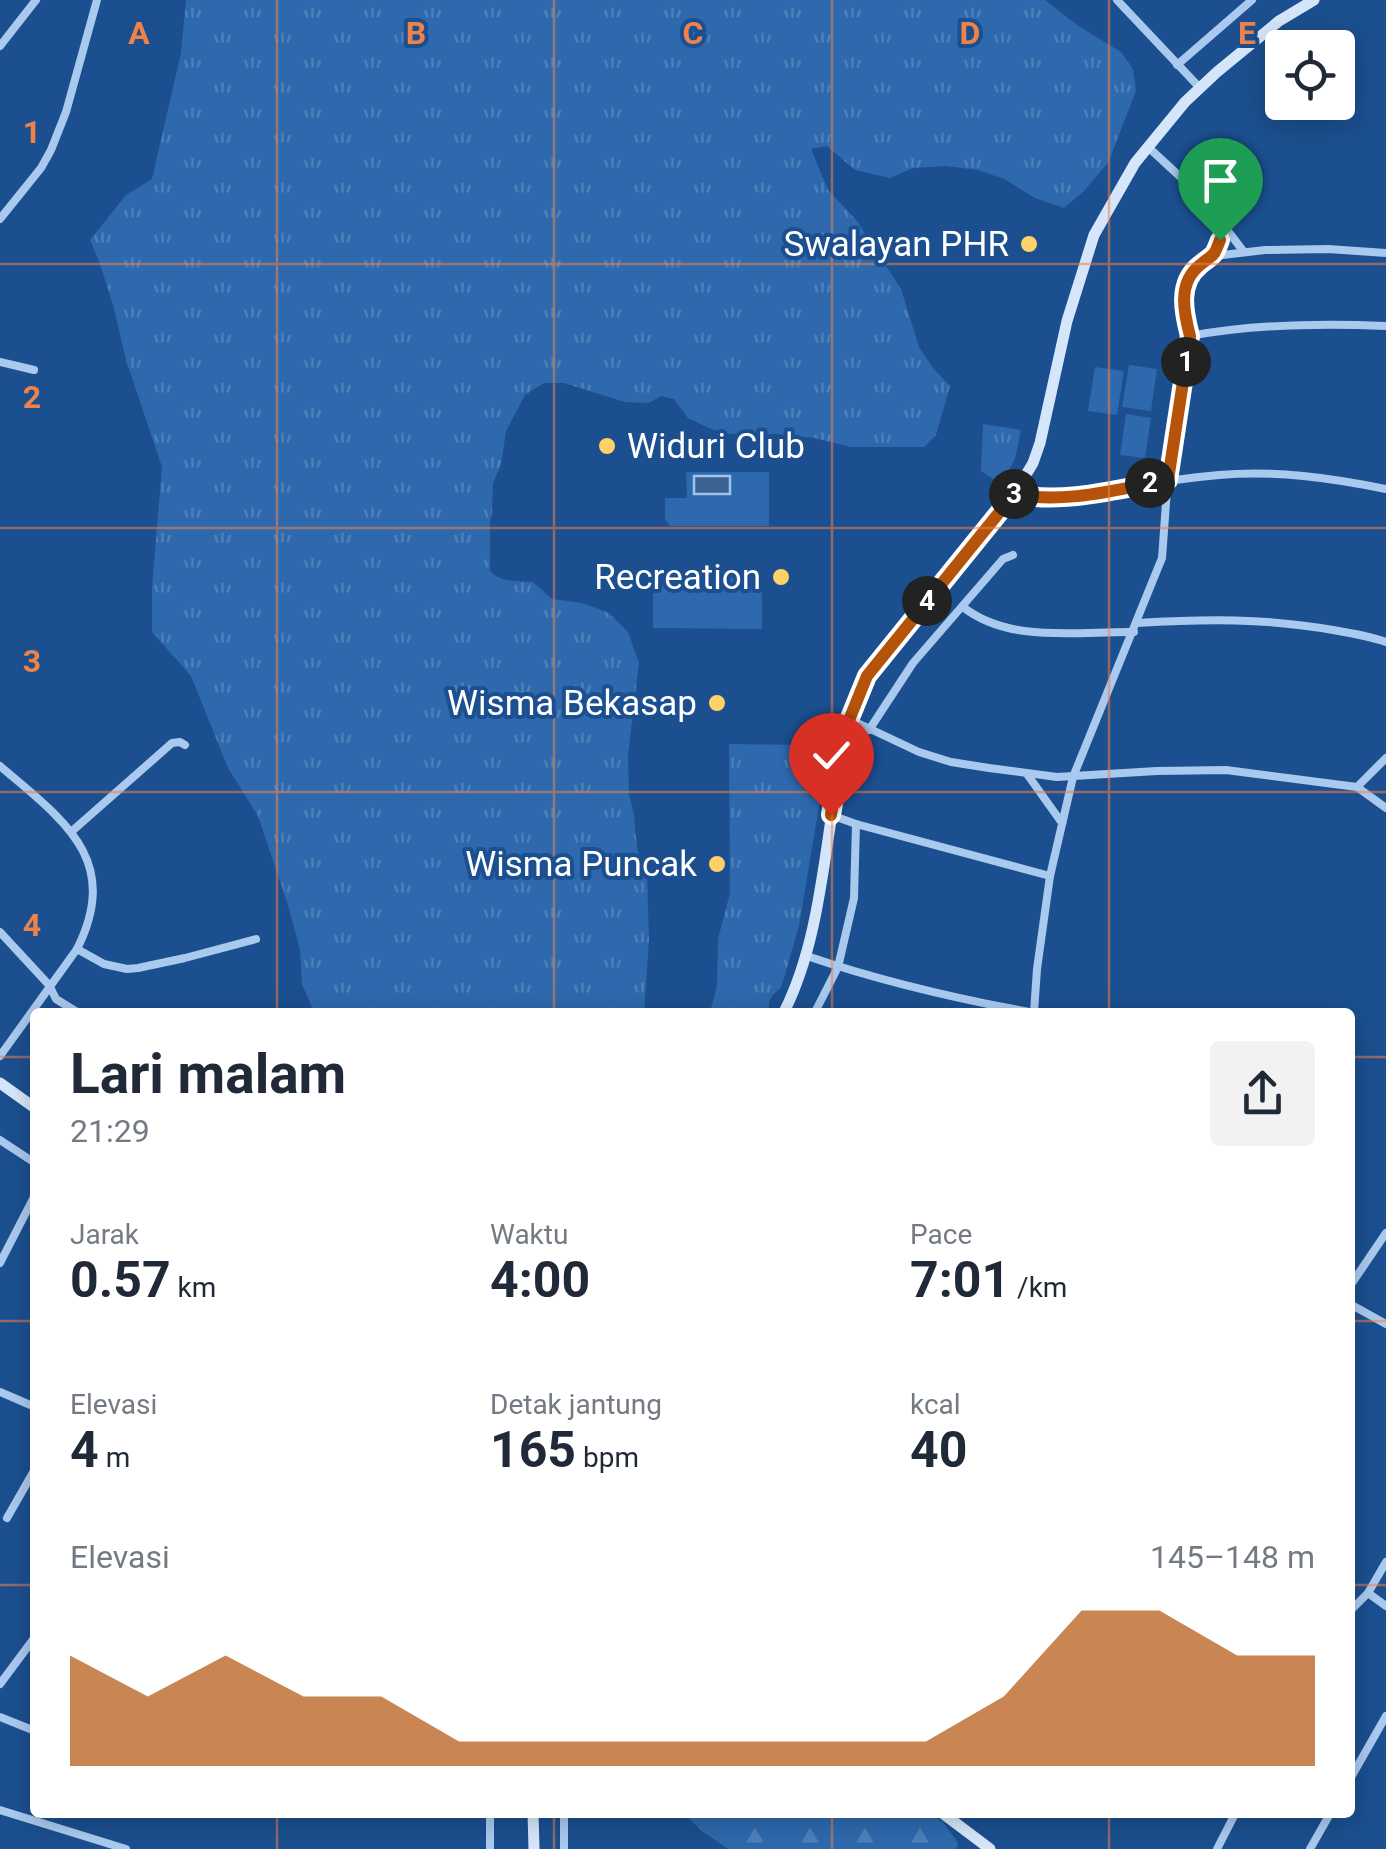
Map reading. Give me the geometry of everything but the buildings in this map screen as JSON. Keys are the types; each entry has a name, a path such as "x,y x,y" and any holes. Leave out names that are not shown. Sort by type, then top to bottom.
{"street":[{"path":"0,46 36,0"},
{"path":"0,219 52,150 98,0"},
{"path":"1117,0 1200,88"},
{"path":"1177,65 1252,0"},
{"path":"786,1008 807,956 849,719 876,662 1015,493 1032,463 1067,322 1094,235 1135,163 1184,102 1279,21 1314,0"},
{"path":"1148,147 1196,191 1244,252"},
{"path":"1032,1008 1050,876 1074,777 1162,558 1168,480 1190,336 1184,314 1184,291 1194,271 1214,256 1226,229"},
{"path":"1214,256 1328,248 1386,253"},
{"path":"1190,336 1286,324 1386,326"},
{"path":"0,362 34,370"},
{"path":"1015,493 1055,498 1168,480 1279,473 1386,490"},
{"path":"869,730 913,663 976,588 1003,559 1013,555"},
{"path":"963,608 975,617 1003,626 1054,634 1217,619 1260,620 1315,626 1386,642"},
{"path":"849,719 918,752 951,762 1074,777 1226,770 1357,786 1386,808"},
{"path":"72,832 172,744 185,745"},
{"path":"1357,786 1386,758"},
{"path":"0,766 72,832 84,849 94,894 86,931 77,950 33,1008"},
{"path":"1026,774 1062,823"},
{"path":"831,815 1050,876"},
{"path":"817,1008 838,966 854,898 856,824"},
{"path":"0,932 49,985 56,999 71,1008"},
{"path":"77,950 104,964 138,968 256,939"},
{"path":"807,956 919,990 1011,1008"},
{"path":"0,1056 30,1013"},
{"path":"0,1083 30,1104"},
{"path":"0,1140 30,1161"},
{"path":"0,1264 30,1205"},
{"path":"1355,1279 1386,1233"},
{"path":"1355,1307 1386,1324"},
{"path":"0,1392 30,1405"},
{"path":"7,1518 30,1478"},
{"path":"1355,1606 1368,1593 1386,1562"},
{"path":"1368,1593 1386,1606"},
{"path":"0,1684 30,1644"},
{"path":"1355,1770 1386,1716"},
{"path":"0,1718 30,1729"},
{"path":"0,1810 126,1849"},
{"path":"490,1818 490,1849"},
{"path":"533,1818 534,1849"},
{"path":"564,1818 564,1849"},
{"path":"948,1818 990,1849"},
{"path":"1217,1849 1233,1818"},
{"path":"1310,1849 1328,1818"}],"green space":[{"path":"186,0 1045,0 1121,52 1133,69 1136,91 1108,163 1064,208 978,170 946,166 913,168 890,178 855,170 827,146 811,149 828,190 857,221 901,289 919,347 950,386 936,435 924,447 851,447 814,438 731,434 688,418 674,399 661,396 649,403 625,402 564,383 544,383 525,395 506,431 501,465 493,483 490,571 505,579 533,582 552,599 582,603 609,613 628,632 639,663 628,755 637,848 647,877 649,940 644,1008 312,1008 302,984 300,950 288,905 258,816 228,768 191,676 152,632 162,467 90,240 126,195 152,179 181,53"},
{"path":"1129,365 1157,369 1151,411 1122,407"},
{"path":"1095,367 1124,371 1117,415 1088,411"},
{"path":"1126,414 1151,418 1145,458 1120,455"},
{"path":"983,424 1021,430 1015,459 1001,484 981,471"},
{"path":"686,472 769,472 769,526 670,526 665,519 665,498 687,498"},
{"path":"653,577 762,577 762,629 653,628"},
{"path":"729,744 825,748 828,752 799,926 781,988 771,998 769,1008 711,1008 717,986 718,939 730,893"},
{"path":"688,1818 936,1818 958,1843 957,1849 728,1849"}],"shaded area":[{"path":"694,476 730,476 730,494 694,494"}],"place":[{"name":"Swalayan PHR","path":"1029,244"},
{"name":"Widuri Club","path":"607,446"},
{"name":"Recreation","path":"781,577"},
{"name":"Wisma Bekasap","path":"717,703"},
{"name":"Wisma Puncak","path":"717,864"}],"route":[{"path":"831,815 845,730 867,676 1015,493 1055,498 1168,480 1190,336 1184,314 1184,291 1194,271 1214,256 1220,240"}]}
